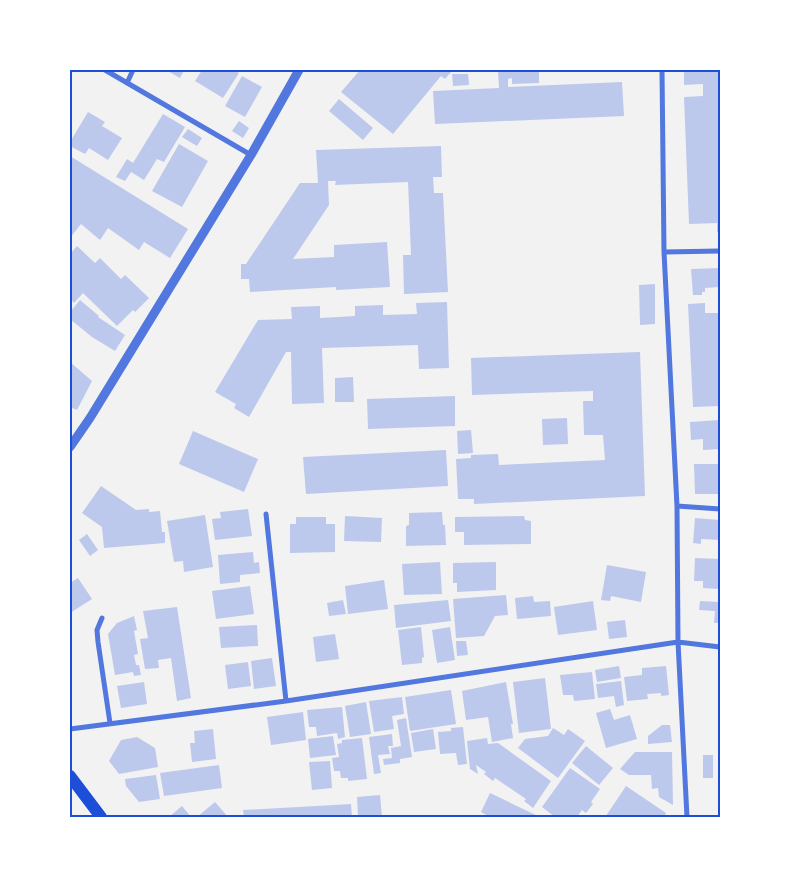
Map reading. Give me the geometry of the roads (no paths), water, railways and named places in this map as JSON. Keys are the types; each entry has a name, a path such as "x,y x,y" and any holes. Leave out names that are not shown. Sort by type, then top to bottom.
{"main road":[{"path":"70,776 101,817"}],"street":[{"path":"105,70 251,155"},
{"path":"127,83 134,70"},
{"path":"70,447 90,418 251,155 299,70"},
{"path":"662,70 664,252 677,506 678,642 687,817"},
{"path":"664,252 720,251"},
{"path":"677,506 720,509"},
{"path":"266,514 286,701"},
{"path":"102,618 97,630 110,723"},
{"path":"70,729 286,701 678,642 720,647"}]}
